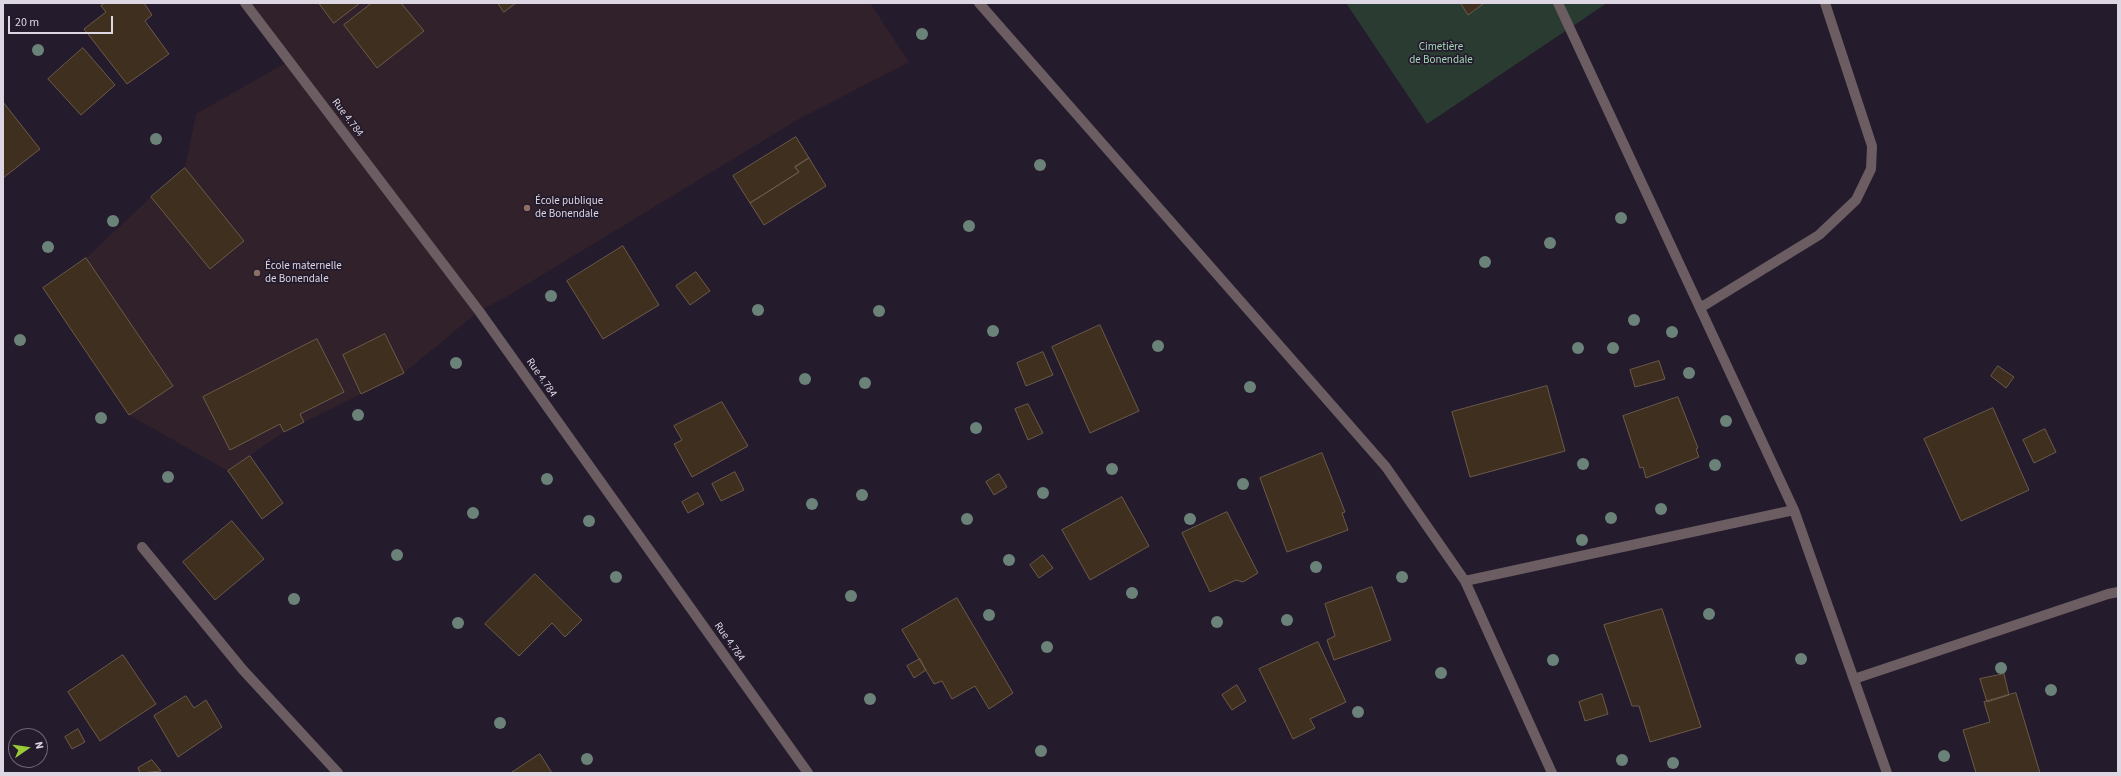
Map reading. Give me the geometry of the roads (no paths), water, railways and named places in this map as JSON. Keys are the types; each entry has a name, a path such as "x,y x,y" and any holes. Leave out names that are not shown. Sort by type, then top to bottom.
{"street":[{"name":"Rue 4.784","path":"246,3 479,311 808,773"},
{"path":"979,3 1386,467 1465,581 1552,773"},
{"path":"1558,3 1794,510 1887,773"},
{"path":"1700,308 1819,235 1856,200 1871,169 1872,146 1825,3"},
{"path":"1465,581 1794,510"},
{"path":"142,547 243,670 338,773"},
{"path":"1854,679 2108,594 2118,592"}],"place":[{"name":"École publique de Bonendale","path":"527,208"},
{"name":"École maternelle de Bonendale","path":"257,273"}],"park label":[{"name":"Cimetière de Bonendale","path":"1441,54"}]}
